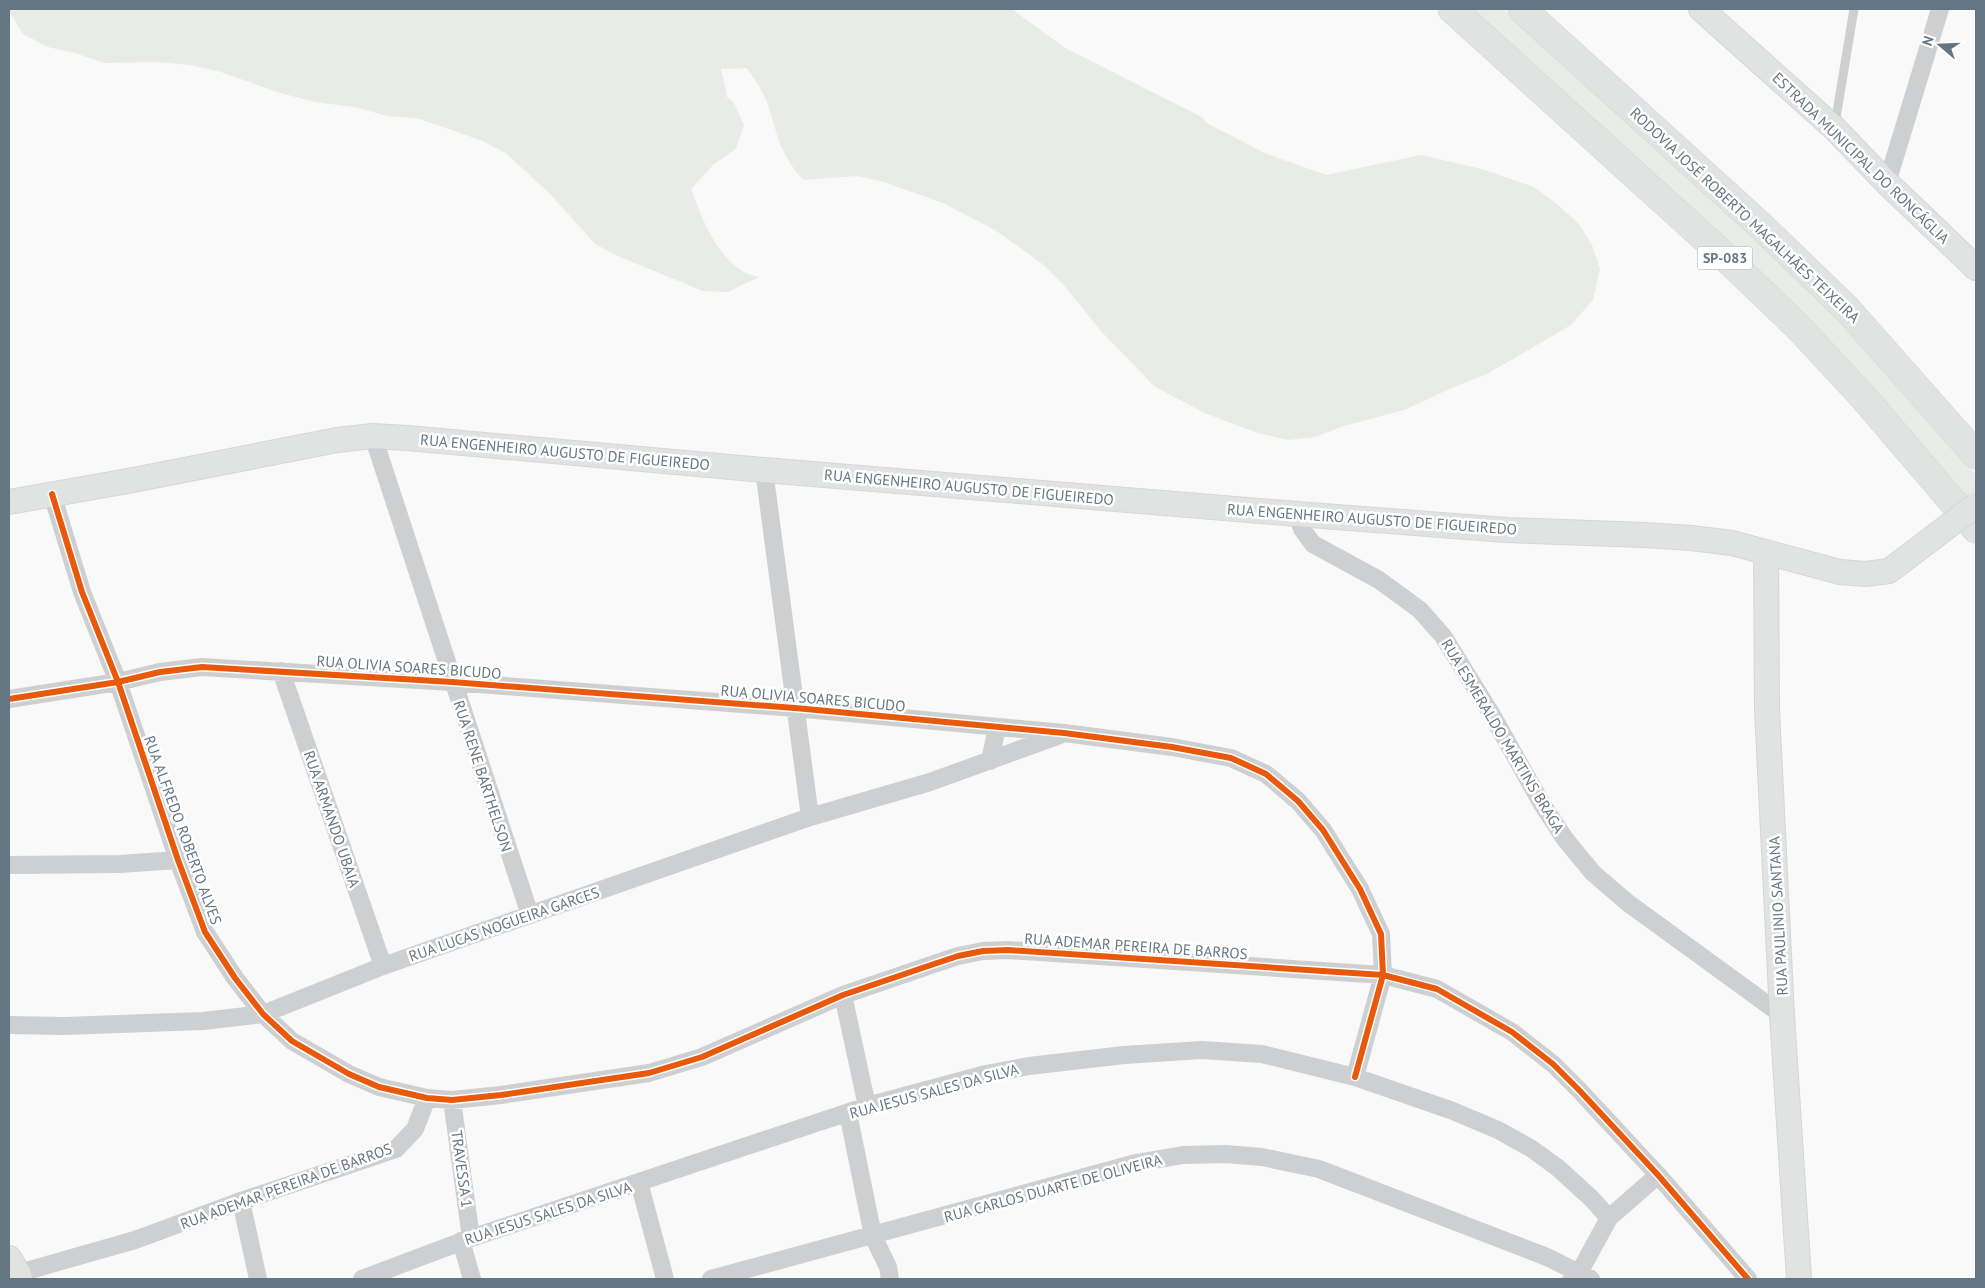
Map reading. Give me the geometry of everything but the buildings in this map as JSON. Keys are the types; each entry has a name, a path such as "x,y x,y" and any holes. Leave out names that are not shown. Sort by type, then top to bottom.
{"highway":[{"name":"SP-083","path":"1452,9 1720,253 1798,328 1864,398 1976,529"},
{"name":"RODOVIA JOSÉ ROBERTO MAGALHÃES TEIXEIRA","path":"1522,9 1761,226 1839,302 1908,376 1976,455"}],"main road":[{"name":"ESTRADA MUNICIPAL DO RONCÁGLIA","path":"1702,9 1834,128 1886,183 1976,268"},
{"name":"RUA ENGENHEIRO AUGUSTO DE FIGUEIREDO","path":"9,502 128,481 336,440 373,436 1297,514 1508,530 1644,534 1690,538 1732,543 1840,572 1866,574 1889,571 1976,505"},
{"name":"RUA PAULINIO SANTANA","path":"1766,552 1767,709 1782,1016 1799,1279"}],"street":[{"path":"1886,183 1940,9"},
{"name":"RUA RENE BARTHELSON","path":"373,436 452,682 530,915"},
{"path":"764,470 810,817"},
{"name":"RUA ALFREDO ROBERTO ALVES","path":"52,494 82,592 118,682 178,860 205,932 235,978 263,1014 292,1041 349,1074 379,1087 427,1098"},
{"name":"RUA ESMERALDO MARTINS BRAGA","path":"1297,514 1302,529 1313,544 1379,580 1420,610 1443,636 1492,715 1542,804 1565,839 1593,873 1628,903 1782,1016"},
{"name":"RUA OLIVIA SOARES BICUDO","path":"9,699 118,682 160,672 202,667 452,682 795,708 1064,733 1204,752 1231,758 1266,774 1298,801 1323,830 1360,889 1381,934 1383,975 1354,1077"},
{"name":"RUA ARMANDO UBAIA","path":"281,671 383,966"},
{"path":"990,761 997,727"},
{"name":"RUA LUCAS NOGUEIRA GARCES","path":"9,1025 64,1026 203,1021 263,1014 383,966 810,817 930,782 1064,733"},
{"path":"9,865 120,864 178,860"},
{"name":"RUA ADEMAR PEREIRA DE BARROS","path":"14,1272 135,1240 240,1201 396,1149 415,1129 427,1098 452,1100 501,1096 649,1073 702,1057 842,995 958,956 983,951 1008,950 1383,975 1437,989 1512,1032 1553,1064 1658,1175 1748,1279"},
{"path":"842,995 867,1106"},
{"name":"RUA JESUS SALES DA SILVA","path":"362,1279 466,1240 867,1106 986,1074 1029,1066 1124,1055 1202,1050 1262,1054 1354,1077 1453,1111 1498,1130 1532,1149 1558,1168 1592,1199 1609,1218"},
{"name":"TRAVESSA 1","path":"452,1100 466,1240 472,1279"},
{"path":"848,1113 873,1236 888,1267 890,1279"},
{"name":"RUA CARLOS DUARTE DE OLIVEIRA","path":"711,1279 1136,1163 1183,1155 1226,1154 1262,1157 1319,1169 1547,1257 1580,1277"},
{"path":"1580,1277 1609,1218 1658,1175"},
{"path":"639,1182 665,1279"},
{"path":"240,1201 258,1279"}],"lane":[{"path":"1834,128 1854,9"}],"shaded area":[{"path":"10,9 1012,9 1065,48 1202,117 1208,124 1267,154 1326,175 1421,155 1482,169 1534,187 1579,224 1592,245 1600,269 1593,300 1571,325 1487,374 1404,410 1344,426 1315,437 1289,440 1258,433 1207,414 1155,387 1100,330 1063,284 1041,263 995,230 943,203 884,182 857,176 803,180 788,160 765,98 747,68 721,69 726,96 734,103 744,125 736,149 714,164 691,189 708,229 724,255 746,273 759,277 728,292 703,291 620,257 595,244 551,195 507,154 483,141 420,119 388,116 354,107 315,102 280,93 221,72 190,65 158,62 104,63 75,53 48,47 23,34 10,13"},
{"path":"1464,9 1503,9 1726,209 1835,316 1976,475 1976,514"}],"cycle path":[{"path":"52,494 82,592 118,682 178,860 205,932 235,978 263,1014 292,1041 349,1074 379,1087 427,1098 452,1100 501,1095 649,1073 702,1057 843,995 958,956 983,951 1008,950 1383,975 1437,989 1512,1032 1553,1064 1658,1175 1748,1279"},
{"path":"9,699 118,682 160,672 202,667 452,682 795,708 1064,733 1172,747 1231,758 1266,774 1298,801 1323,830 1360,889 1381,934 1383,975 1355,1077"}]}
